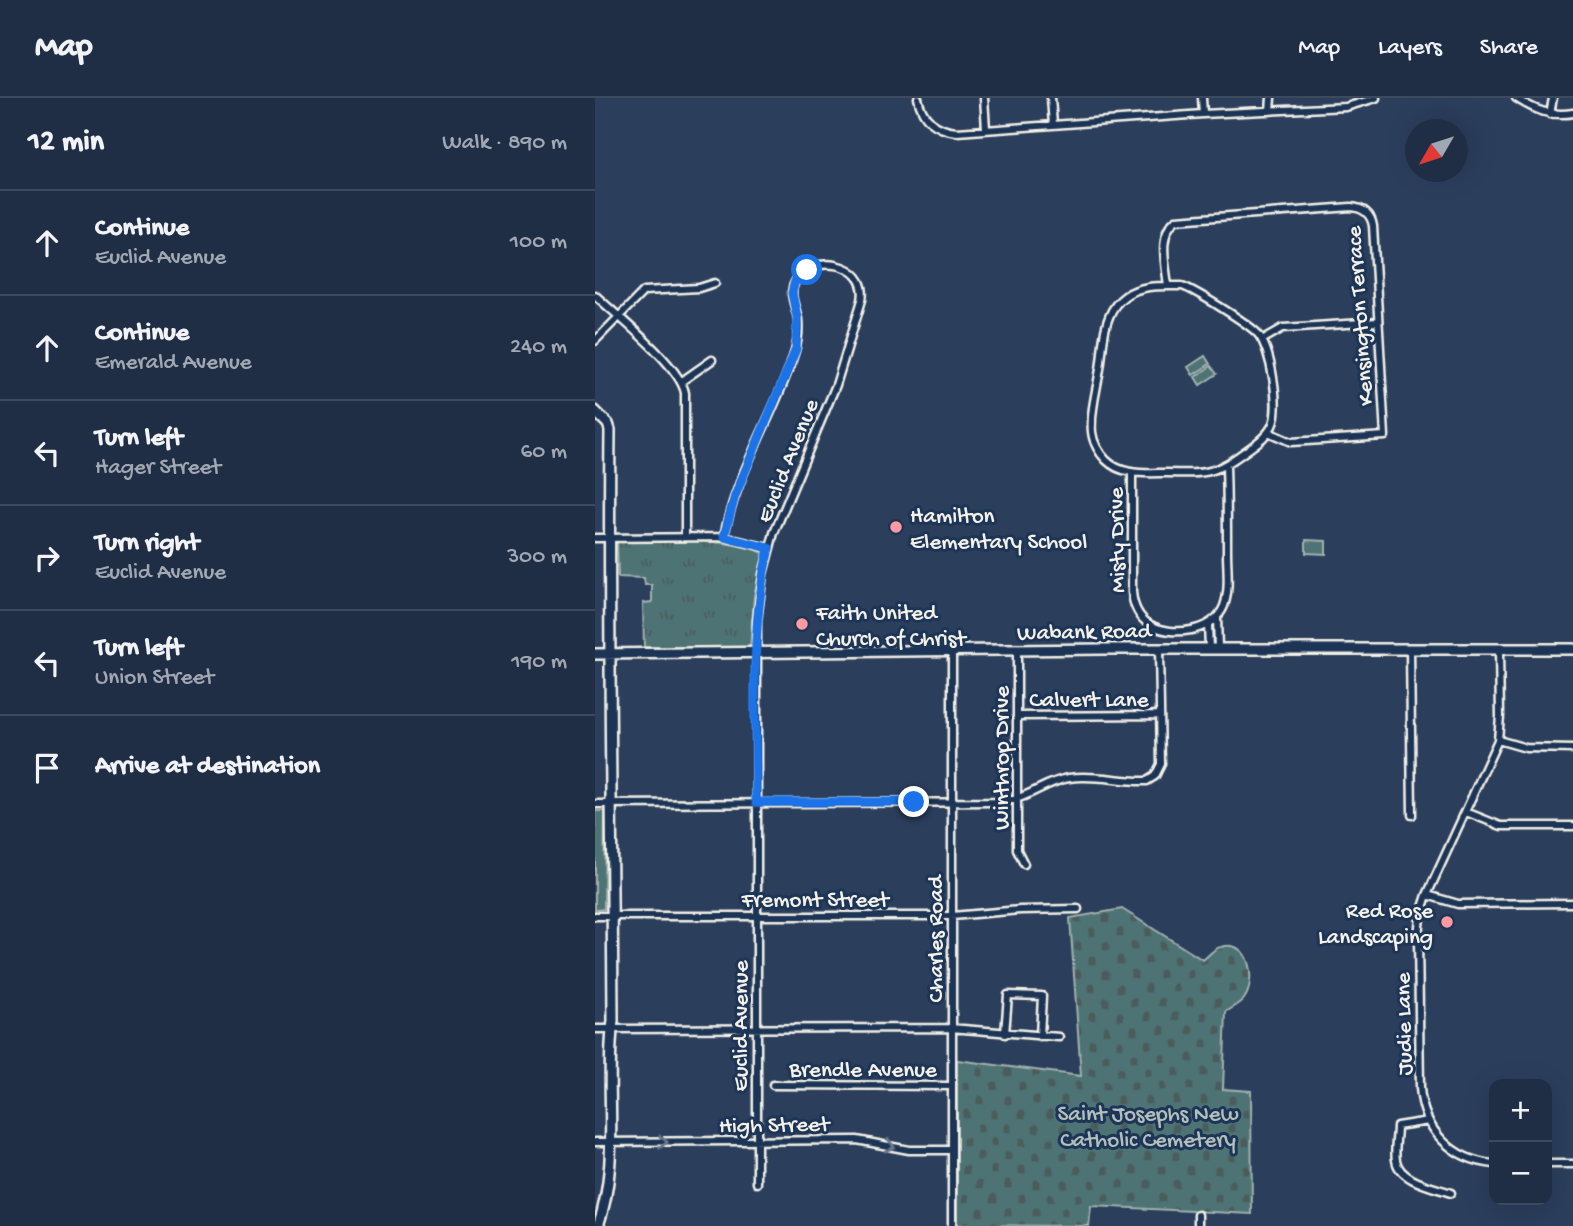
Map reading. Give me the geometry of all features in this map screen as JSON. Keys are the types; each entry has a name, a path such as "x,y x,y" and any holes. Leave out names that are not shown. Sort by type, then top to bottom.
{"street":[{"path":"918,98 923,115 938,127 957,132 1356,106 1376,98"},
{"path":"984,98 986,130"},
{"path":"1051,98 1053,125"},
{"path":"1202,98 1203,114"},
{"path":"1270,111 1271,98"},
{"path":"1325,98 1326,108"},
{"path":"1516,98 1531,108 1550,114 1573,113"},
{"path":"1550,114 1553,98"},
{"name":"Kensington Terrace","path":"1168,286 1165,238 1167,228 1176,220 1357,208 1370,215 1373,226 1385,436 1291,442 1268,432"},
{"name":"Euclid Avenue","path":"724,537 735,496 795,352 798,341 792,293 795,281 814,266 850,269 863,287 862,300 836,385 779,517 769,548 760,593 756,653 757,1182"},
{"path":"595,341 644,291 699,288 715,283"},
{"path":"1143,288 1187,288 1252,329 1262,340 1267,352 1275,418 1260,441 1226,466 1217,471 1193,474 1132,472 1121,470 1107,461 1099,450 1092,432 1107,323 1118,302 1129,293 1143,288"},
{"path":"595,295 668,363 682,381 685,393 685,536"},
{"path":"1262,340 1283,328 1378,322"},
{"path":"682,381 712,360"},
{"path":"595,411 608,424 610,430 613,916 608,1190 598,1226"},
{"path":"1213,649 1217,617 1227,596 1226,466"},
{"name":"Misty Drive","path":"1132,472 1132,592 1135,607 1148,623 1159,629 1195,629 1208,624"},
{"path":"595,538 724,537 769,548"},
{"path":"1213,649 1208,624 1217,617"},
{"path":"595,804 1018,800 1048,784 1067,778 1143,781 1152,779 1159,772 1161,764 1159,649"},
{"name":"Wabank Road","path":"595,654 1159,649 1573,649"},
{"path":"1410,649 1412,815"},
{"name":"Winthrop Drive","path":"1017,650 1017,849 1024,864"},
{"name":"Judie Lane","path":"1489,1163 1458,1154 1445,1143 1424,1111 1420,1088 1418,945 1420,917 1427,895 1497,740 1500,716 1499,650"},
{"name":"Charles Road","path":"952,651 952,1226"},
{"name":"Calvert Lane","path":"1018,716 1160,715"},
{"path":"1497,740 1526,748 1573,749"},
{"path":"1466,812 1501,826 1573,826"},
{"path":"1427,895 1458,904 1573,903"},
{"name":"Fremont Street","path":"595,916 952,916 1029,909 1077,909"},
{"path":"1005,1034 1008,995 1042,996 1040,1036"},
{"path":"595,1029 951,1028 1059,1037"},
{"name":"Brendle Avenue","path":"773,1085 952,1086"},
{"path":"1429,1121 1397,1126 1396,1161 1401,1171 1408,1176 1451,1193"},
{"name":"High Street","path":"595,1142 857,1140 909,1150 952,1150"},
{"path":"1552,1164 1573,1164"},
{"path":"1198,1226 1199,1215"}],"green space":[{"path":"1205,356 1210,364 1193,375 1188,367"},
{"path":"1211,366 1217,374 1200,385 1195,377"},
{"path":"1306,540 1326,541 1326,554 1306,553"},
{"path":"617,542 710,542 746,547 764,553 754,596 750,648 644,647 643,603 652,602 652,585 645,585 644,578 618,577"},
{"path":"595,811 605,811 604,909 595,910"},
{"name":"Saint Josephs New Catholic Cemetery","path":"1122,909 1203,960 1216,949 1231,946 1239,949 1248,963 1248,991 1243,1001 1226,1012 1223,1089 1251,1091 1252,1214 1091,1206 1089,1226 957,1225 957,1060 1081,1076 1070,918"}],"place":[{"name":"Hamilton Elementary School","path":"896,527"},
{"name":"Faith United Church of Christ","path":"802,624"},
{"name":"Red Rose Landscaping","path":"1447,922"}],"route":[{"path":"807,270 795,281 792,293 797,317 796,349 735,496 724,537 769,548 757,621 756,802 914,802"}]}
